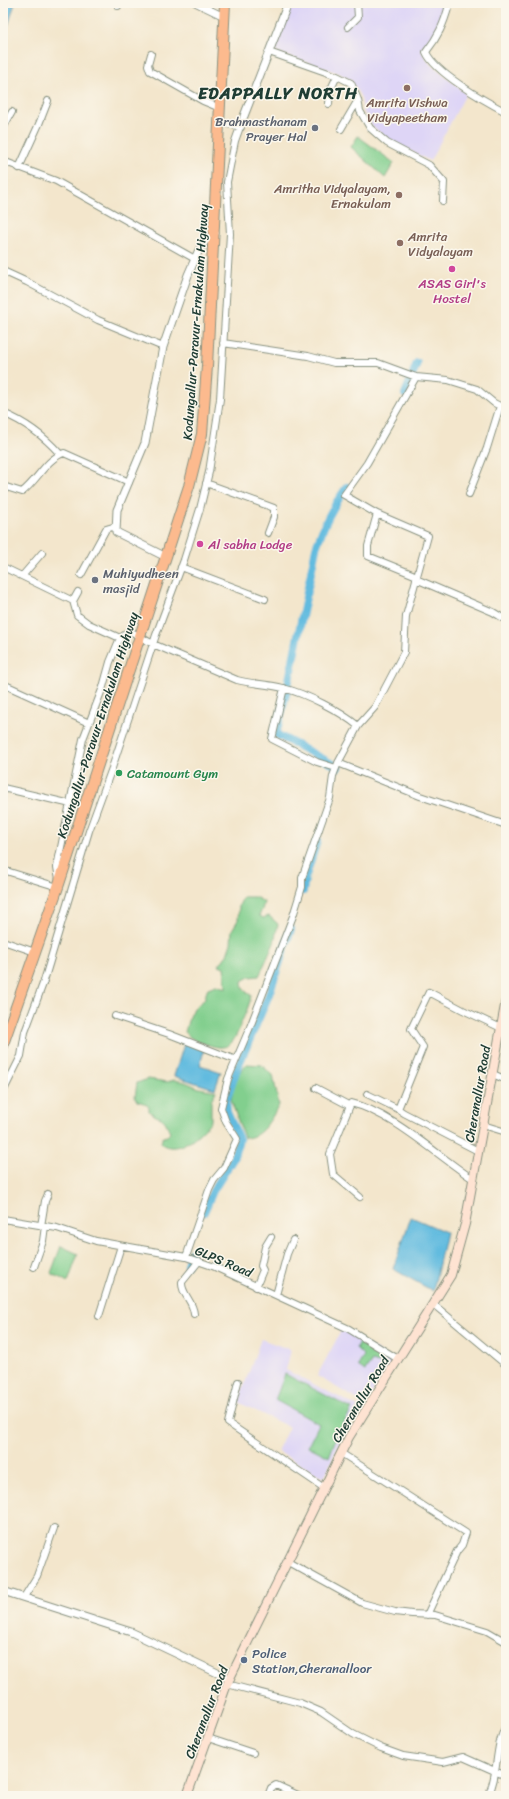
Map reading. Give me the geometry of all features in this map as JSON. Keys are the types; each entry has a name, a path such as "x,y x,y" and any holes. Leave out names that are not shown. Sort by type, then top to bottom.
{"highway":[{"name":"Kodungallur-Paravur-Ernakulam Highway","path":"3,1044 59,883 166,557 189,486 202,434 215,233 225,3"}],"main road":[{"name":"Cheranallur Road","path":"187,1796 228,1682 349,1437 451,1275 465,1224 506,1000"}],"street":[{"path":"196,3 225,17"},
{"path":"3,1092 21,1056 25,1032 44,980 87,838 200,509 206,483 220,399 230,234 228,182 231,158 244,116 288,3"},
{"path":"348,27 358,17 357,3"},
{"path":"446,3 449,5 444,25 437,39 426,52 428,57 470,92 506,112"},
{"path":"269,52 337,76 351,83 358,100 360,111 370,128 400,152 429,165 444,182 443,201"},
{"path":"151,54 148,65 150,71 203,101 220,108"},
{"path":"329,104 330,91 337,76"},
{"path":"19,168 48,100"},
{"path":"341,129 358,100"},
{"path":"3,128 12,112"},
{"path":"219,122 241,127"},
{"path":"3,162 56,181 195,259"},
{"path":"217,180 228,182"},
{"path":"166,557 116,532 117,510 145,443 163,347 195,259 205,241 215,233"},
{"path":"3,272 27,282 98,320 163,347"},
{"path":"223,343 308,356 334,363 378,363 413,376 448,380 477,389 503,408 469,494"},
{"path":"188,1257 209,1190 214,1180 224,1168 237,1139 226,1122 221,1108 228,1079 293,916 302,887 302,878 330,798 333,776 358,726 375,707 404,652 406,616 428,536 377,514 344,495 367,462 413,376"},
{"path":"3,413 20,420 49,443 60,454"},
{"path":"3,486 22,492 29,487 49,463 60,454 64,453 70,454 129,482"},
{"path":"206,483 274,508 274,517 268,532"},
{"path":"377,514 368,546 368,556 493,612 506,620"},
{"path":"81,575 106,529 116,526"},
{"path":"23,575 42,552"},
{"path":"3,566 50,588 62,597 73,601"},
{"path":"181,567 265,599"},
{"path":"78,592 73,601 77,615 100,629 120,638"},
{"path":"3,870 59,883 57,867 65,824 71,804 76,769 89,723 104,687 110,662 120,638 130,631 153,644 237,680 251,684 286,689 319,702 352,720 358,726"},
{"path":"3,684 89,723"},
{"path":"286,689 272,739 317,762 337,766 506,825"},
{"path":"3,788 71,804"},
{"path":"3,941 35,952"},
{"path":"398,1109 421,1055 423,1047 411,1029 429,992 501,1028"},
{"path":"116,1016 169,1034 236,1060"},
{"path":"493,1074 506,1080"},
{"path":"316,1088 350,1106"},
{"path":"368,1094 478,1151"},
{"path":"360,1197 333,1174 330,1154 351,1103 362,1105 406,1130 448,1163 473,1179"},
{"path":"483,1125 506,1132"},
{"path":"34,1267 43,1241 45,1201 48,1194"},
{"name":"GLPS Road","path":"3,1219 43,1226 121,1246 188,1257 276,1295 349,1329 398,1359"},
{"path":"256,1287 263,1270 261,1266 265,1247 271,1237"},
{"path":"276,1295 287,1254 293,1240"},
{"path":"99,1316 121,1246"},
{"path":"194,1314 193,1305 182,1289 182,1282 199,1261"},
{"path":"433,1304 506,1365"},
{"path":"238,1382 228,1423 324,1488"},
{"path":"341,1453 466,1533 462,1545 457,1551 426,1615"},
{"path":"24,1598 38,1576 54,1528"},
{"path":"288,1562 362,1603 395,1612 435,1615 486,1631 505,1639"},
{"path":"3,1591 131,1632 228,1682 300,1703 321,1712 353,1734 381,1748 403,1756 443,1762 464,1757 506,1776"},
{"path":"488,1796 492,1788 505,1729"},
{"path":"208,1738 253,1753"},
{"path":"268,1796 271,1788 276,1785 300,1796"}],"shaded area":[{"name":"Amrita Vishwa Vidyapeetham","path":"292,3 441,3 445,6 434,36 421,50 430,64 466,94 430,161 389,140 372,126 363,111 361,98 352,81 339,73 273,51"},
{"path":"342,1329 393,1360 365,1404 317,1376"},
{"path":"261,1339 291,1350 286,1370 358,1407 342,1437 324,1478 277,1451 289,1427 238,1402"}],"green space":[{"path":"358,136 394,163 385,178 351,147"},
{"path":"243,897 255,897 264,902 259,915 263,918 269,916 278,924 274,943 259,976 249,977 242,981 242,986 251,995 248,1008 237,1035 230,1044 226,1046 214,1046 194,1040 185,1032 194,1008 204,1000 208,988 216,985 226,988 224,967 219,965 227,955 231,943 232,930 238,920 239,906"},
{"path":"247,1064 261,1065 273,1075 279,1105 269,1122 261,1131 256,1135 244,1138 231,1100 235,1077"},
{"path":"148,1079 167,1082 174,1080 185,1082 199,1088 216,1091 211,1101 211,1121 202,1131 183,1145 170,1147 163,1145 161,1142 163,1137 170,1133 168,1126 161,1118 149,1111 149,1107 144,1103 137,1101 135,1097 137,1083"},
{"path":"61,1246 78,1254 68,1282 51,1273"},
{"path":"359,1342 383,1357 379,1363 372,1361 365,1371 358,1366 364,1356 356,1348"},
{"path":"285,1374 352,1409 338,1433 329,1457 308,1446 319,1424 275,1400"}],"water":[{"path":"3,3 15,3 7,29 3,35"},
{"path":"185,1041 205,1047 200,1065 221,1072 215,1089 174,1076"},
{"path":"411,1217 446,1232 433,1291 393,1269"}],"waterway":[{"path":"405,394 417,363"},
{"path":"338,767 276,734 287,690 316,548 329,516 347,487"},
{"path":"303,891 305,878 317,841"},
{"path":"204,1212 213,1191 233,1159 239,1139 227,1112 226,1101 237,1069 268,997 291,929"},
{"path":"187,1265 191,1252"}],"place":[{"name":"Amrita Vishwa Vidyapeetham","path":"407,88"},
{"name":"Brahmasthanam Prayer Hal","path":"315,128"},
{"name":"Amritha Vidyalayam, Ernakulam","path":"399,195"},
{"name":"Amrita Vidyalayam","path":"400,243"},
{"name":"ASAS Girl's Hostel","path":"452,269"},
{"name":"Al sabha Lodge","path":"200,544"},
{"name":"Muhiyudheen masjid","path":"95,580"},
{"name":"Catamount Gym","path":"119,773"},
{"name":"Police Station,Cheranalloor","path":"244,1660"}],"district":[{"name":"EDAPPALLY NORTH","path":"278,93"}]}
